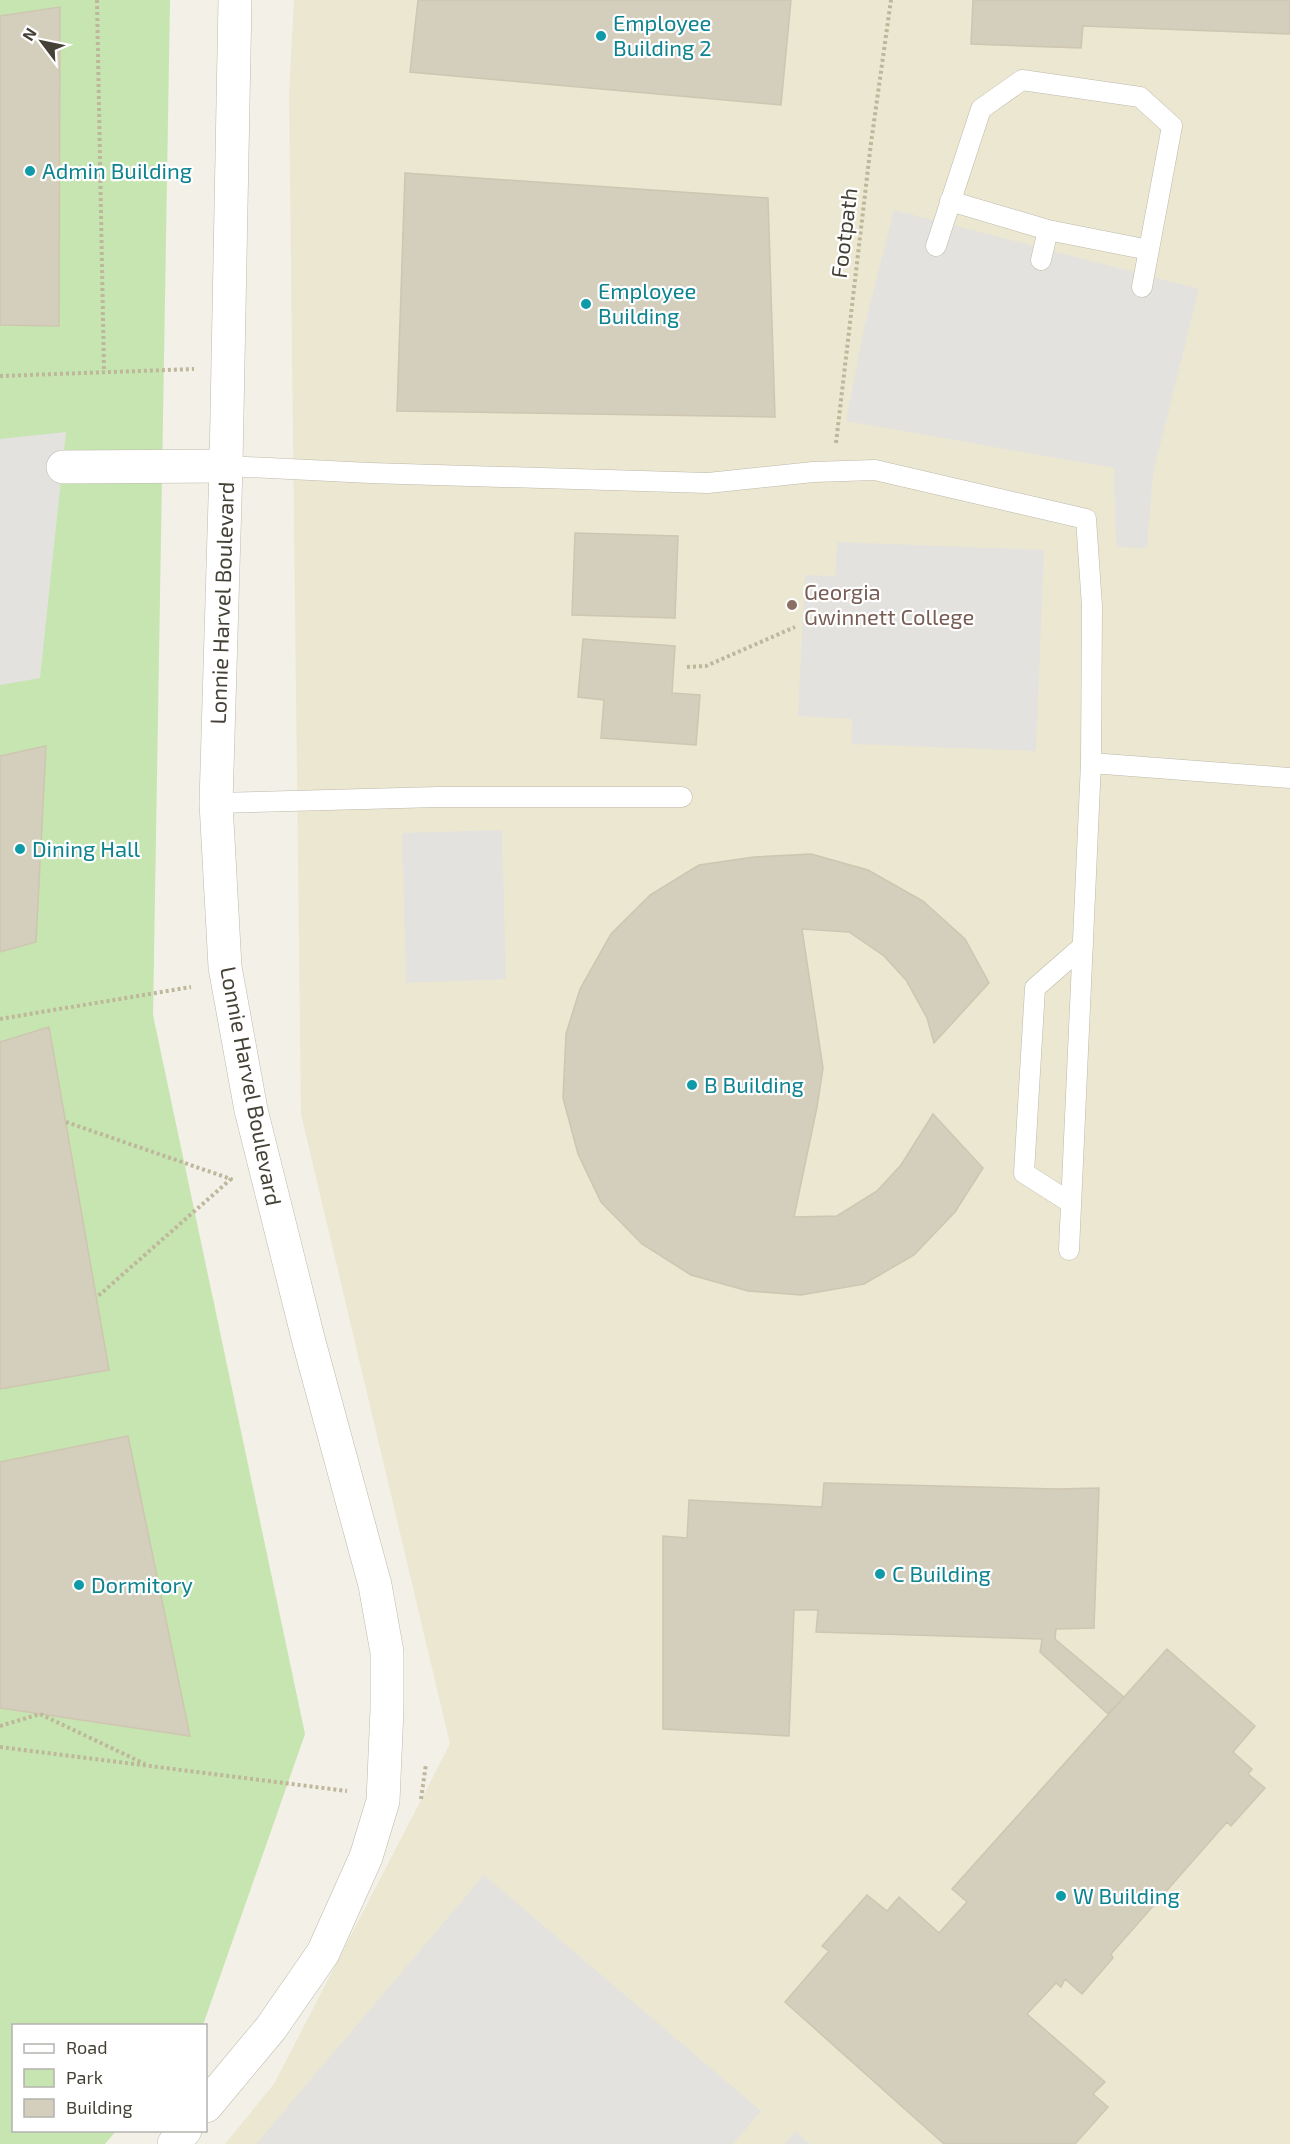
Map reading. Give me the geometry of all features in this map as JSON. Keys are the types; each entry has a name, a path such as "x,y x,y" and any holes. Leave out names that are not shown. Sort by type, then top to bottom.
{"street":[{"name":"Lonnie Harvel Boulevard","path":"207,2105 271,2028 323,1953 366,1857 383,1801 387,1709 387,1652 375,1585 309,1342 251,1110 225,967 216,803 226,466 235,0"},
{"path":"63,467 226,466"},
{"path":"174,2144 183,2132"}],"lane":[{"path":"936,246 981,109 1022,80 1140,97 1172,126 1142,287"},
{"path":"950,201 1048,231 1149,250"},
{"path":"1041,260 1048,231"},
{"path":"226,466 393,474 708,483 832,471 875,470 1086,519 1092,606 1091,763 1069,1250"},
{"path":"1091,763 1290,778"},
{"path":"216,803 438,797 682,797"},
{"path":"1071,1203 1024,1173 1035,988 1083,946"}],"path":[{"path":"97,0 104,372"},
{"name":"Footpath","path":"832,471 871,143 891,0"},
{"path":"0,376 195,369"},
{"path":"687,667 706,666 795,627"},
{"path":"0,1019 191,987"},
{"path":"66,1122 231,1179 97,1297"},
{"path":"0,1726 40,1714 149,1766"},
{"path":"0,1747 348,1791"},
{"path":"420,1810 426,1764"}],"shaded area":[{"name":"Georgia Gwinnett College","path":"294,0 1290,0 1290,2144 225,2144 274,2084 450,1744 301,1114 289,95"},
{"path":"894,210 1199,289 1153,474 1147,548 1116,547 1114,468 846,421 864,328"},
{"path":"66,432 40,678 0,685 0,439"},
{"path":"837,542 1044,550 1036,751 851,744 852,719 798,716 805,575 835,576"},
{"path":"502,830 506,979 406,983 402,833"},
{"path":"484,1875 761,2111 733,2144 256,2144"},
{"path":"795,2131 810,2144 784,2144"}],"green space":[{"path":"0,0 170,0 153,1015 305,1734 203,2024 12,2024 12,2132 115,2132 105,2144 0,2144"}],"building":[{"name":"Employee Building 2","path":"418,0 791,0 781,105 410,72"},
{"path":"973,0 1290,0 1290,34 1083,26 1081,48 971,44"},
{"name":"Admin Building","path":"60,7 59,326 0,325 0,16"},
{"name":"Employee Building","path":"405,173 768,198 775,417 397,411"},
{"path":"575,533 678,536 675,618 572,615"},
{"path":"583,639 675,646 672,693 700,695 696,745 601,738 604,700 578,697"},
{"name":"Dining Hall","path":"46,746 36,942 0,952 0,756"},
{"name":"B Building","path":"811,854 868,870 923,901 965,939 989,983 934,1043 927,1018 906,980 884,956 849,932 802,929 823,1068 794,1217 837,1216 877,1191 901,1165 933,1114 983,1168 955,1212 914,1255 864,1284 801,1295 748,1291 691,1275 642,1244 601,1202 578,1154 563,1098 566,1034 580,989 611,934 650,895 699,865 754,857"},
{"path":"49,1027 109,1370 0,1389 0,1042"},
{"name":"Dormitory","path":"128,1436 190,1736 0,1708 0,1462"},
{"name":"C Building","path":"824,1483 1099,1488 1094,1628 1056,1629 1055,1639 1124,1697 1108,1714 1040,1652 1042,1639 816,1632 818,1610 794,1610 789,1736 663,1729 663,1536 687,1538 689,1500 822,1507"},
{"name":"W Building","path":"1167,1649 1255,1726 1233,1752 1252,1769 1248,1774 1265,1788 1231,1826 1227,1822 1111,1954 1113,1958 1082,1994 1065,1979 1061,1987 1056,1983 1027,2014 1105,2082 1093,2094 1108,2107 1075,2144 944,2144 785,2002 829,1951 822,1946 867,1895 887,1911 899,1897 939,1933 967,1902 952,1889"}],"place":[{"name":"Employee Building 2","path":"601,36"},
{"name":"Admin Building","path":"30,171"},
{"name":"Employee Building","path":"586,304"},
{"name":"Georgia Gwinnett College","path":"792,605"},
{"name":"Dining Hall","path":"20,849"},
{"name":"B Building","path":"692,1085"},
{"name":"C Building","path":"880,1574"},
{"name":"Dormitory","path":"79,1585"},
{"name":"W Building","path":"1061,1896"}]}
